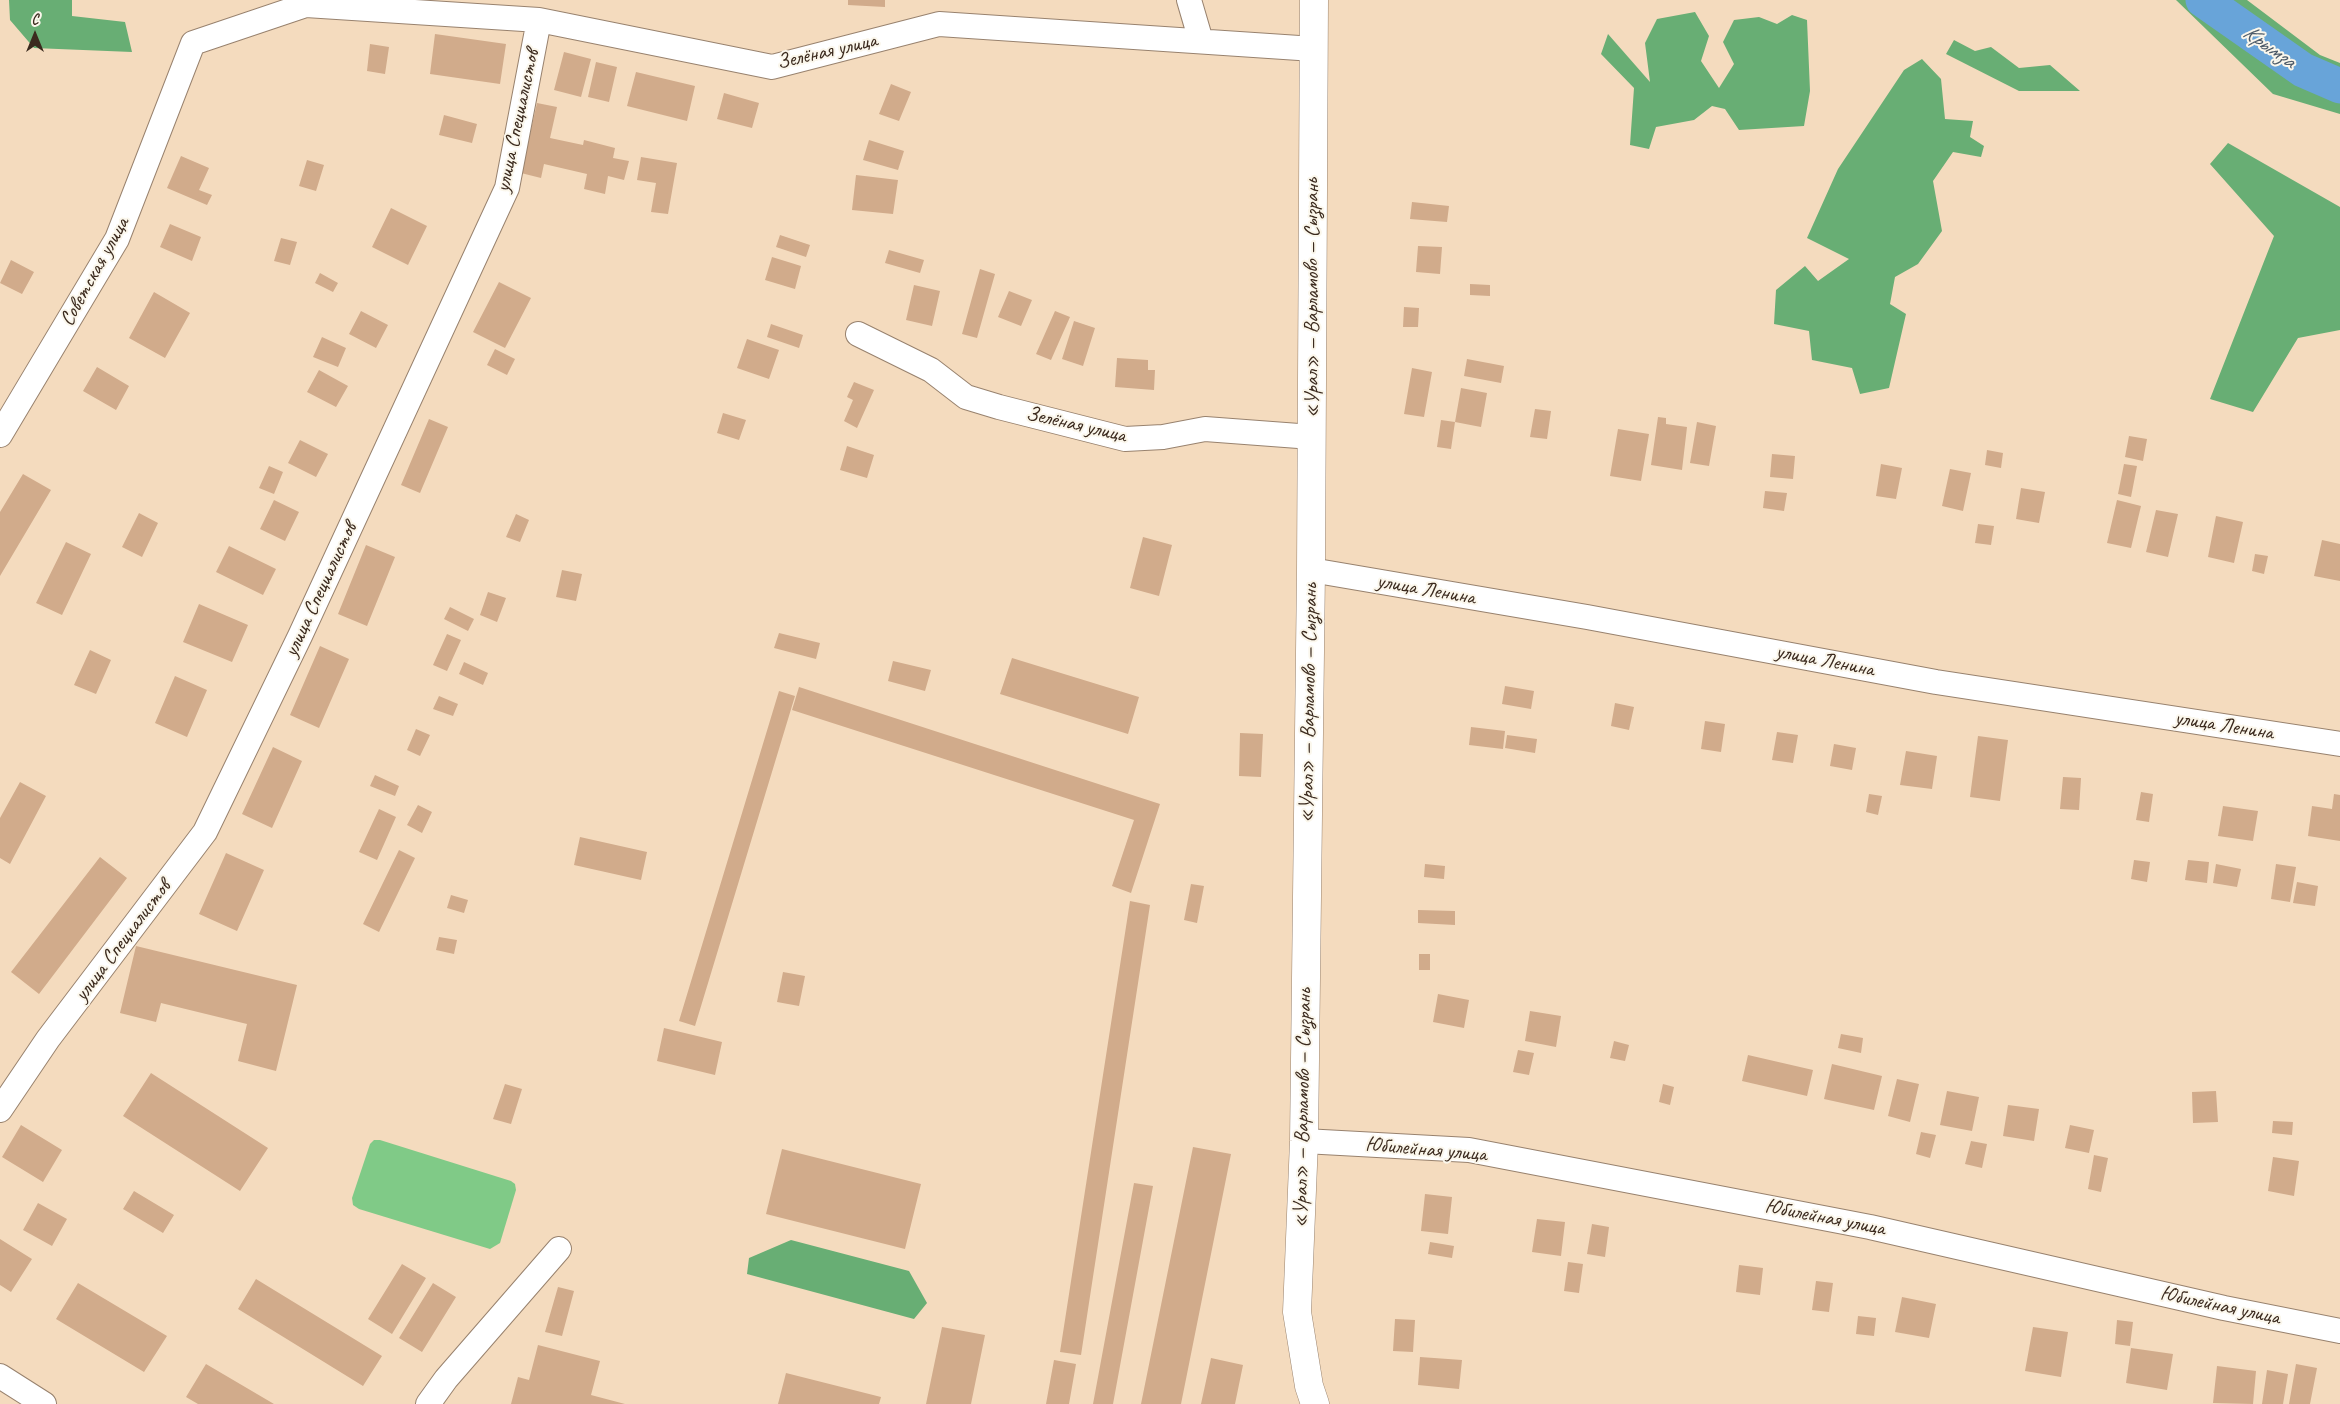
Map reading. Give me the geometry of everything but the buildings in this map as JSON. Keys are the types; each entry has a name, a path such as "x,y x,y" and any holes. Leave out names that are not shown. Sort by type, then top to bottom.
{"main road":[{"name":"«Урал» — Варламово — Сызрань","path":"1314,0 1311,570 1304,1141 1297,1312 1309,1386 1316,1404"}],"street":[{"path":"1189,0 1200,41"},
{"name":"Зелёная улица","path":"182,72 193,43 306,5 400,5 539,20 772,67 939,24 1314,49"},
{"name":"улица Специалистов","path":"0,1110 48,1039 205,832 300,636 507,188 539,20"},
{"name":"Советская улица","path":"0,435 117,239 182,72"},
{"name":"Зелёная улица","path":"858,334 931,370 966,397 1126,439 1163,437 1206,429 1312,437"},
{"name":"улица Ленина","path":"1311,570 1588,617 1936,682 2340,744"},
{"name":"Юбилейная улица","path":"1304,1141 1469,1150 1870,1227 2224,1308 2340,1331"},
{"path":"428,1404 446,1379 558,1249"},
{"path":"0,1376 44,1404"}],"green space":[{"path":"9,0 72,0 72,16 125,22 132,52 34,48 10,20"},
{"path":"2176,0 2247,0 2320,55 2340,63 2340,114 2273,94"},
{"path":"1695,12 1709,36 1701,61 1719,88 1734,64 1723,42 1734,20 1759,17 1777,24 1792,15 1807,20 1810,91 1804,126 1739,130 1725,109 1712,106 1694,120 1656,127 1649,149 1630,145 1634,88 1601,54 1608,34 1650,82 1645,43 1657,19"},
{"path":"1954,40 1975,51 1991,47 2019,68 2050,65 2080,91 2019,91 1946,54"},
{"path":"1922,59 1941,79 1945,119 1973,121 1970,137 1984,146 1981,157 1953,152 1933,181 1942,231 1918,264 1895,277 1890,304 1906,314 1889,388 1860,394 1852,368 1812,360 1809,331 1774,324 1776,290 1805,266 1818,281 1849,259 1807,238 1838,169 1904,70"},
{"path":"2228,143 2340,207 2340,330 2298,338 2253,412 2210,399 2274,236 2210,164"},
{"path":"374,1140 380,1140 511,1181 515,1184 516,1190 500,1243 490,1249 359,1209 353,1205 352,1198 370,1144"},
{"path":"791,1240 909,1271 927,1303 914,1319 747,1274 749,1258"}],"waterway":[{"name":"Крымза","path":"2203,0 2303,70 2340,86"}]}
